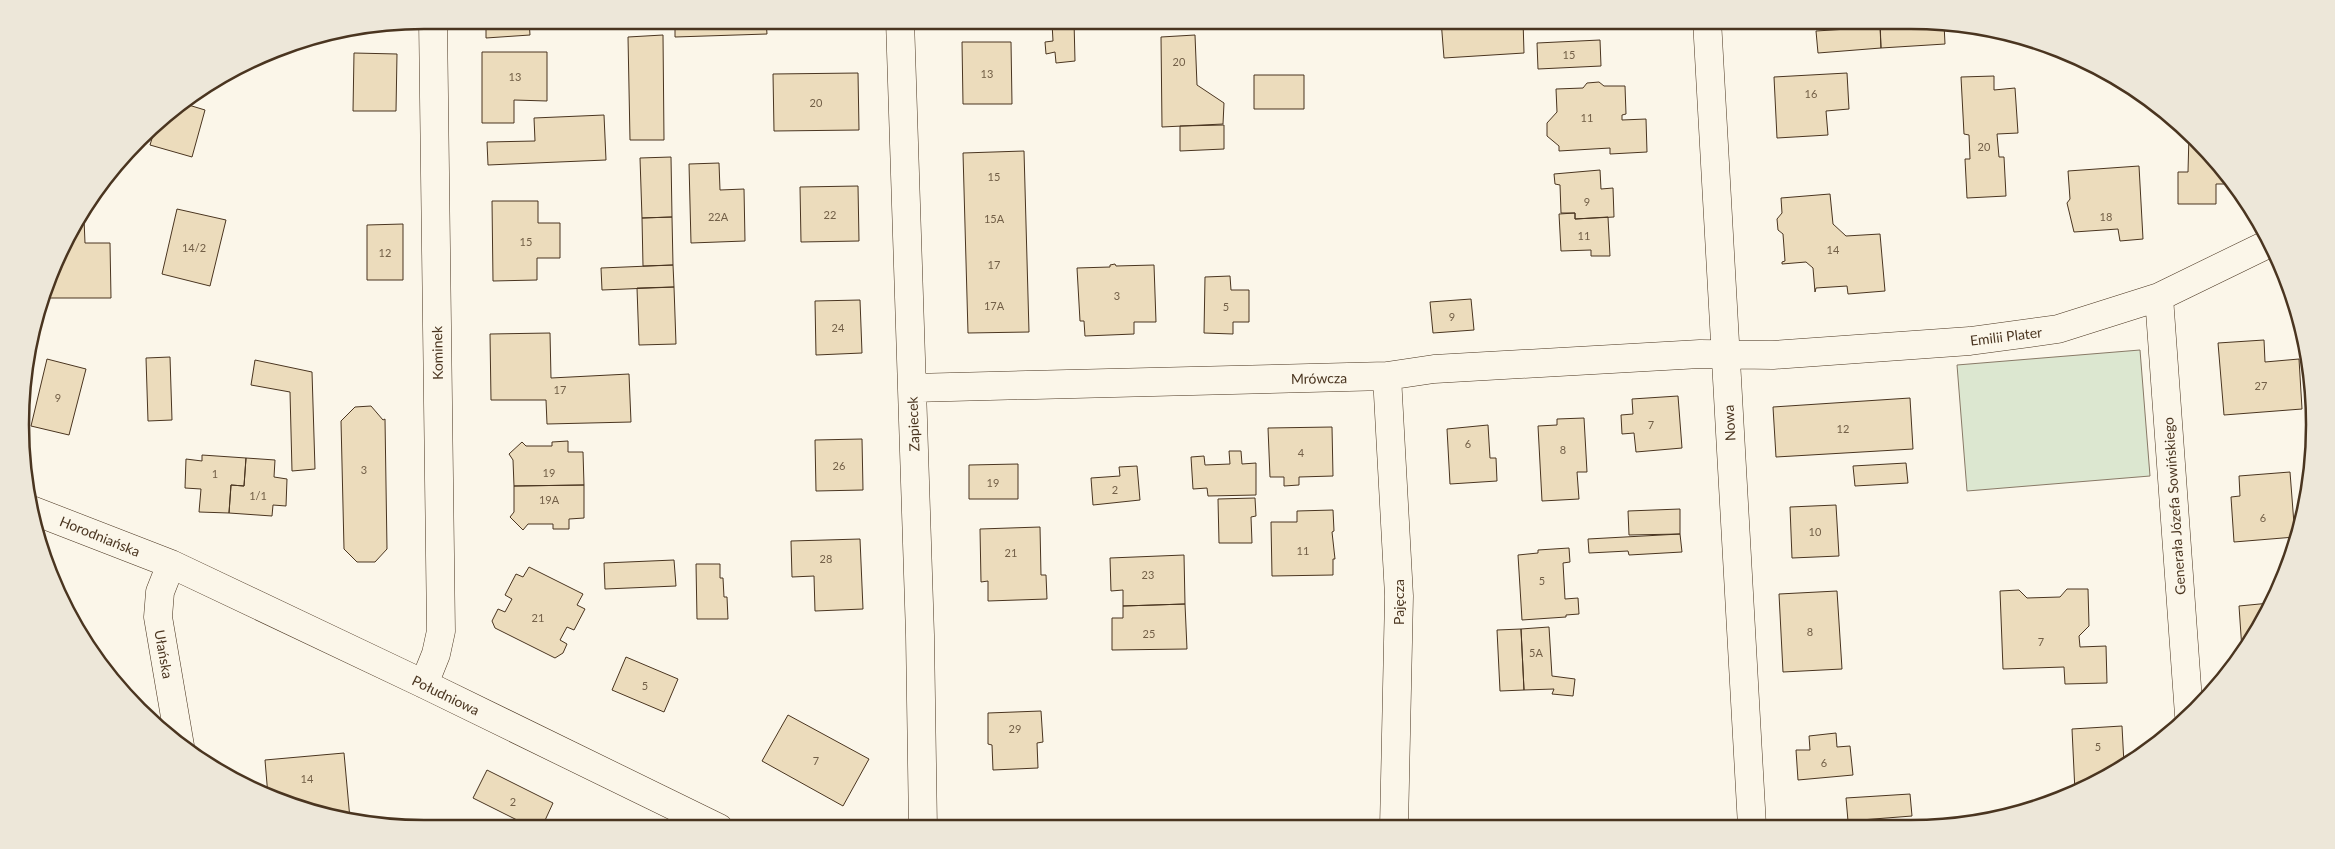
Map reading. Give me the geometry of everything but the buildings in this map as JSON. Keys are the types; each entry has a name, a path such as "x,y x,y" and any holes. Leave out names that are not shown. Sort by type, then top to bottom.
{"street":[{"name":"Kominek","path":"424,684 436,654 440,631 433,29"},
{"name":"Zapiecek","path":"900,29 923,820"},
{"name":"Nowa","path":"1707,29 1752,820"},
{"name":"Emilii Plater","path":"1725,355 1773,354 1990,339 2058,330 2159,296 2263,246"},
{"name":"Generała Józefa Sowińskiego","path":"2159,296 2188,706"},
{"name":"Mrówcza","path":"912,388 1388,376 1434,369 1700,354 1725,355"},
{"name":"Pajęcza","path":"1388,376 1399,596 1394,820"},
{"name":"Horodniańska","path":"39,513 171,564"},
{"name":"Południowa","path":"171,564 424,684 703,820"},
{"name":"Ułańska","path":"171,564 160,592 158,617 178,733"}],"green space":[{"path":"2140,350 2150,476 1967,491 1957,365"}]}
